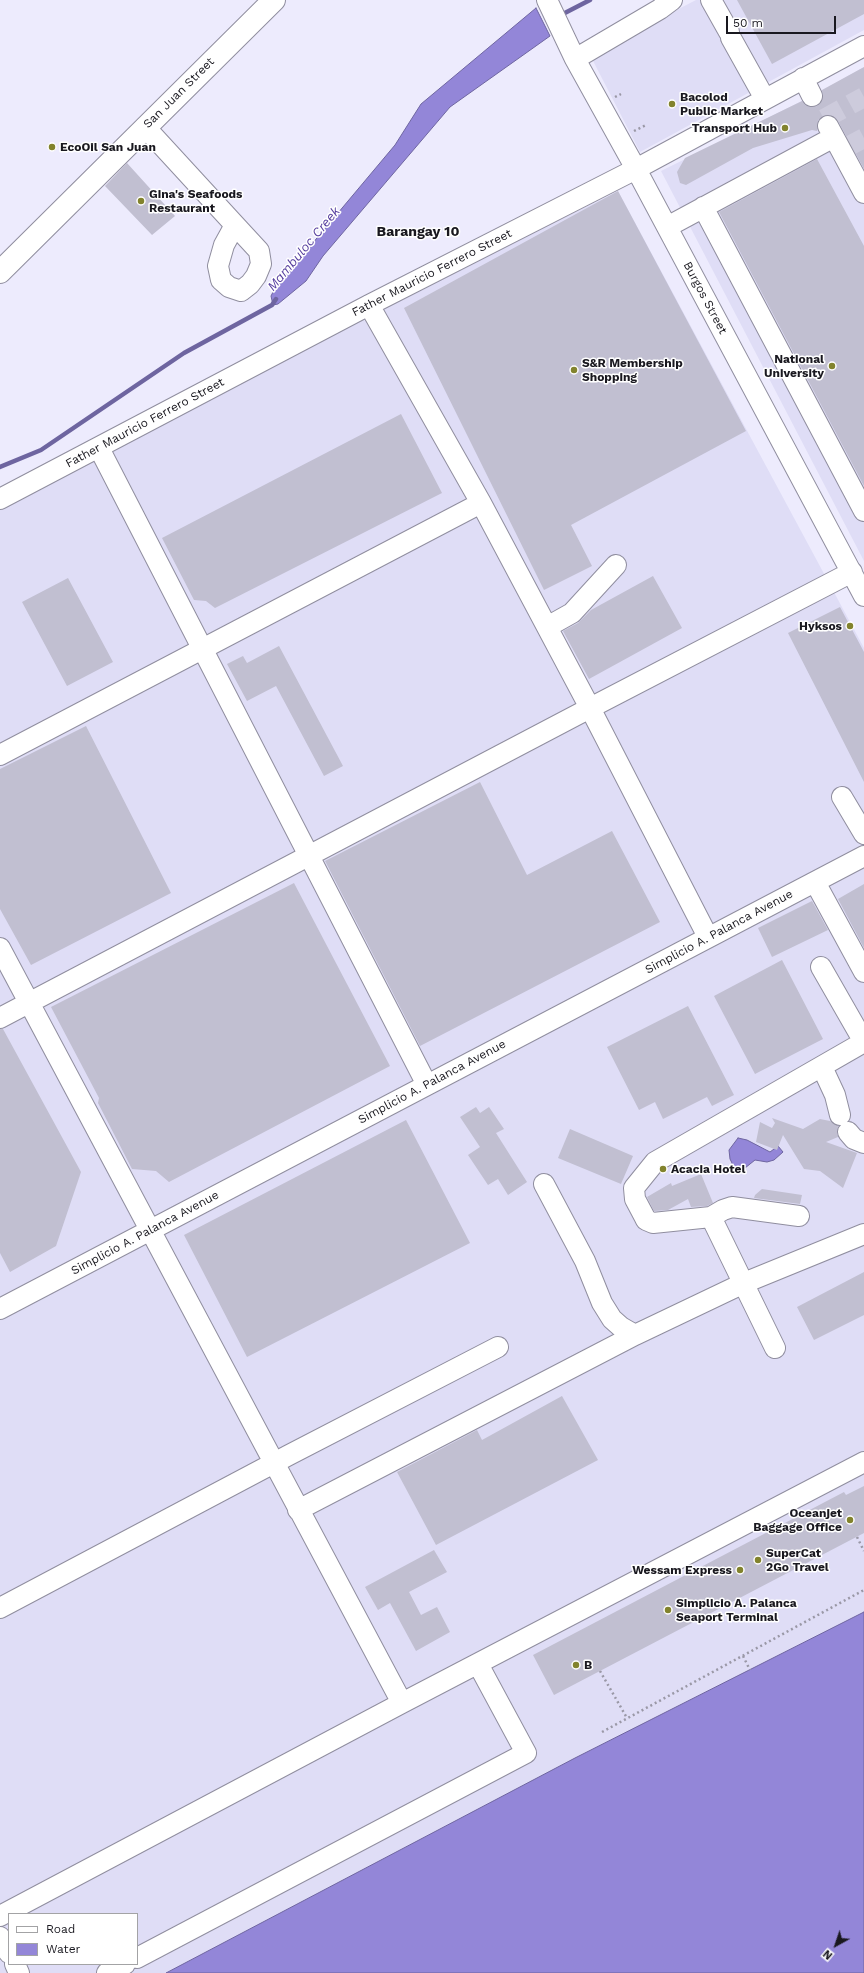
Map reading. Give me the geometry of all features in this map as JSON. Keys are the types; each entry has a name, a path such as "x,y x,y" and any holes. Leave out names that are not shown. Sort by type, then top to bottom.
{"main road":[{"name":"San Juan Street","path":"0,272 274,0"}],"street":[{"name":"Burgos Street","path":"547,0 575,59 636,169 864,596"},
{"path":"575,59 660,9 672,0"},
{"path":"711,0 765,99"},
{"name":"Father Mauricio Ferrero Street","path":"0,499 369,305 636,169 765,99 808,87 864,46"},
{"path":"145,127 235,225"},
{"path":"667,227 703,207 838,140 864,193"},
{"path":"703,207 864,511"},
{"path":"369,305 481,503 590,708 708,937"},
{"path":"98,448 427,1085"},
{"path":"0,755 481,503"},
{"path":"547,627 572,613 616,565"},
{"path":"0,1018 852,572"},
{"path":"842,797 864,834"},
{"name":"Simplicio A. Palanca Avenue","path":"0,1309 864,856"},
{"path":"814,882 864,972"},
{"path":"0,948 402,1703"},
{"path":"799,1216 732,1207 711,1217 653,1223 646,1220 635,1199 634,1188 655,1162 864,1042 821,967"},
{"path":"822,1067 851,1130"},
{"path":"544,1184 585,1261 602,1303 612,1319 620,1327 635,1335"},
{"path":"711,1217 775,1348"},
{"path":"298,1510 635,1335 744,1283 864,1234"},
{"path":"0,1608 273,1463 498,1347"},
{"path":"0,1916 402,1703 864,1462"},
{"path":"138,1957 526,1753 478,1664"},
{"path":"0,1937 8,1952"},
{"path":"108,1973 123,1965"}],"path":[{"path":"856,1536 864,1551"},
{"path":"602,1732 864,1590"},
{"path":"743,1656 750,1670"},
{"path":"600,1671 627,1718"}],"shaded area":[{"name":"Bacolod Public Market","path":"696,0 864,0 864,30 640,152 590,55"},
{"path":"864,67 864,561 661,171 812,96"},
{"path":"618,191 864,648 864,1612 575,1758 166,1973 0,1973 0,497"}],"water":[{"path":"536,8 550,36 450,107 323,256 306,281 278,304 273,305 271,296 275,288 395,145 421,104"},
{"path":"738,1138 747,1140 770,1152 778,1146 783,1152 774,1160 767,1162 755,1160 745,1168 734,1167 730,1159 729,1150"},
{"path":"864,1612 864,1973 166,1973 575,1758"}],"building":[{"path":"737,0 864,0 864,14 772,64"},
{"name":"Transport Hub","path":"864,67 864,169 838,121 834,116 828,115 818,120 817,131 812,130 753,148 686,185 680,183 677,172 685,158 802,101 805,105 811,107 817,106 823,97 822,90"},
{"name":"National University","path":"817,159 864,246 864,486 719,212"},
{"name":"Gina's Seafoods Restaurant","path":"127,163 175,216 152,235 105,186"},
{"name":"S&R Membership Shopping","path":"618,191 746,431 571,525 592,566 544,590 404,308"},
{"path":"401,414 442,493 215,608 206,601 194,600 162,538"},
{"path":"653,576 682,628 589,679 563,631 578,623 591,610"},
{"path":"68,578 113,662 67,686 22,602"},
{"path":"840,607 864,652 864,782 788,633"},
{"path":"279,646 343,766 324,776 276,686 247,701 227,664 243,656 247,663"},
{"path":"86,726 171,893 31,965 0,909 0,769"},
{"path":"480,782 527,875 612,831 660,922 420,1046 325,861"},
{"path":"294,883 390,1066 169,1182 156,1171 132,1169 98,1103 99,1098 51,1007"},
{"path":"864,884 864,948 838,899"},
{"path":"812,901 828,930 772,957 758,928"},
{"path":"782,960 823,1039 755,1074 714,996"},
{"path":"688,1006 734,1095 712,1106 707,1097 663,1119 655,1102 639,1110 607,1047"},
{"path":"0,1029 3,1029 81,1172 56,1246 10,1272 0,1253"},
{"path":"476,1107 480,1113 489,1107 504,1129 496,1133 527,1182 508,1195 498,1179 488,1185 468,1155 480,1147 460,1117"},
{"path":"772,1118 803,1129 820,1119 830,1121 838,1126 838,1137 826,1142 857,1153 843,1188 820,1171 804,1169 783,1135 777,1150 756,1142 760,1122 772,1128 775,1123"},
{"path":"406,1120 470,1243 247,1357 184,1235"},
{"path":"570,1129 633,1156 621,1184 558,1158"},
{"path":"701,1174 713,1203 707,1206 691,1207 688,1199 668,1210 654,1211 647,1197 671,1183 672,1186"},
{"path":"762,1189 802,1195 800,1204 754,1198 755,1195"},
{"path":"864,1272 864,1315 814,1340 797,1307"},
{"path":"562,1396 598,1460 436,1545 397,1472 477,1430 482,1440"},
{"name":"Simplicio A. Palanca Seaport Terminal","path":"864,1486 864,1533 554,1695 533,1655 844,1492 846,1495"},
{"path":"434,1550 447,1572 409,1592 421,1615 437,1607 450,1632 416,1651 390,1603 378,1610 365,1587"}],"waterway":[{"name":"Mambuloc Creek","path":"559,16 590,0"},
{"name":"Mambuloc Creek","path":"0,467 41,450 184,353 272,305 276,299"}],"tunnel":[{"path":"824,119 864,97"},
{"path":"849,146 864,138"}],"place":[{"name":"Bacolod Public Market","path":"672,104"},
{"name":"Transport Hub","path":"785,128"},
{"name":"EcoOil San Juan","path":"52,147"},
{"name":"Gina's Seafoods Restaurant","path":"141,201"},
{"name":"National University","path":"832,366"},
{"name":"S&R Membership Shopping","path":"574,370"},
{"name":"Hyksos","path":"850,626"},
{"name":"Acacia Hotel","path":"663,1169"},
{"name":"Oceanjet Baggage Office","path":"850,1520"},
{"name":"SuperCat 2Go Travel","path":"758,1560"},
{"name":"Wessam Express","path":"740,1570"},
{"name":"Simplicio A. Palanca Seaport Terminal","path":"668,1610"},
{"name":"B","path":"576,1665"}],"district":[{"name":"Barangay 10","path":"418,232"}]}
